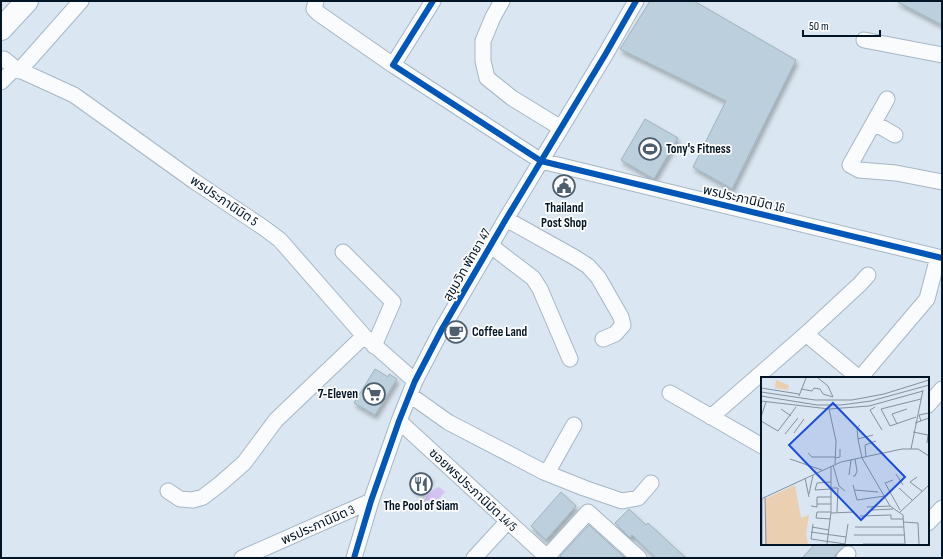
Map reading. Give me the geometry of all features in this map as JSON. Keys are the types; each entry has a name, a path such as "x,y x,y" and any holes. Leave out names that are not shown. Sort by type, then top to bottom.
{"highway":[{"path":"1,29 27,1"}],"street":[{"path":"1,82 13,66 81,1"},
{"name":"พรประภานิมิต 16","path":"316,1 314,9 318,13 393,66 541,161 940,257"},
{"path":"393,66 433,1"},
{"path":"502,1 493,17 483,41 483,61 487,78 512,98 561,128"},
{"name":"สุขุมวิท พัทยา 47","path":"354,558 371,501 412,388 442,329 506,219 606,55 636,1"},
{"path":"864,40 942,55"},
{"name":"พรประภานิมิต 5","path":"13,66 74,95 194,181 280,240 412,388 448,422 547,473 622,501 638,498 651,483"},
{"path":"887,99 874,125 850,165 859,170 896,173 942,182"},
{"path":"874,125 895,135"},
{"path":"506,219 574,257 588,266 598,277 621,317 623,325 615,334 603,339"},
{"path":"491,246 534,278 570,359"},
{"path":"168,491 180,499 193,500 203,497 244,462 276,420 369,341 393,302 343,252"},
{"path":"861,377 927,299 940,257"},
{"path":"711,417 806,334 868,275"},
{"path":"806,334 859,377"},
{"path":"929,404 942,389"},
{"path":"670,393 761,445"},
{"name":"ซอยพรประภานิมิต 14/5","path":"399,421 548,557"},
{"path":"547,473 574,425"},
{"name":"พรประภานิมิต 3","path":"242,558 371,501"},
{"path":"929,522 942,508"},
{"path":"548,557 588,512 639,558"},
{"path":"474,558 508,522"}],"shaded area":[{"path":"439,487 445,492 429,510 422,504 433,490"}],"building":[{"path":"650,1 694,1 796,60 732,189 693,167 726,101 620,49"},
{"path":"896,1 942,1 942,25"},
{"name":"Tony's Fitness","path":"645,119 678,138 654,179 621,160"},
{"name":"7-Eleven","path":"375,369 388,377 389,374 397,379 375,415 354,403"},
{"name":"The Pool of Siam","path":"420,472 431,477 423,494 412,489"},
{"path":"561,492 576,506 546,540 531,526"},
{"path":"629,509 646,525 648,523 686,558 656,558 632,535 630,538 615,523"},
{"path":"589,525 626,558 562,558 560,556"},
{"path":"814,545 846,545 834,558 802,558"}],"cycle path":[{"path":"433,1 393,65 541,161 942,258"},
{"path":"354,558 371,501 399,421 415,381 442,329 636,1"}],"place":[{"name":"Tony's Fitness","path":"650,149"},
{"name":"Thailand Post Shop","path":"564,186"},
{"name":"Coffee Land","path":"456,332"},
{"name":"7-Eleven","path":"374,394"},
{"name":"The Pool of Siam","path":"421,484"}]}
